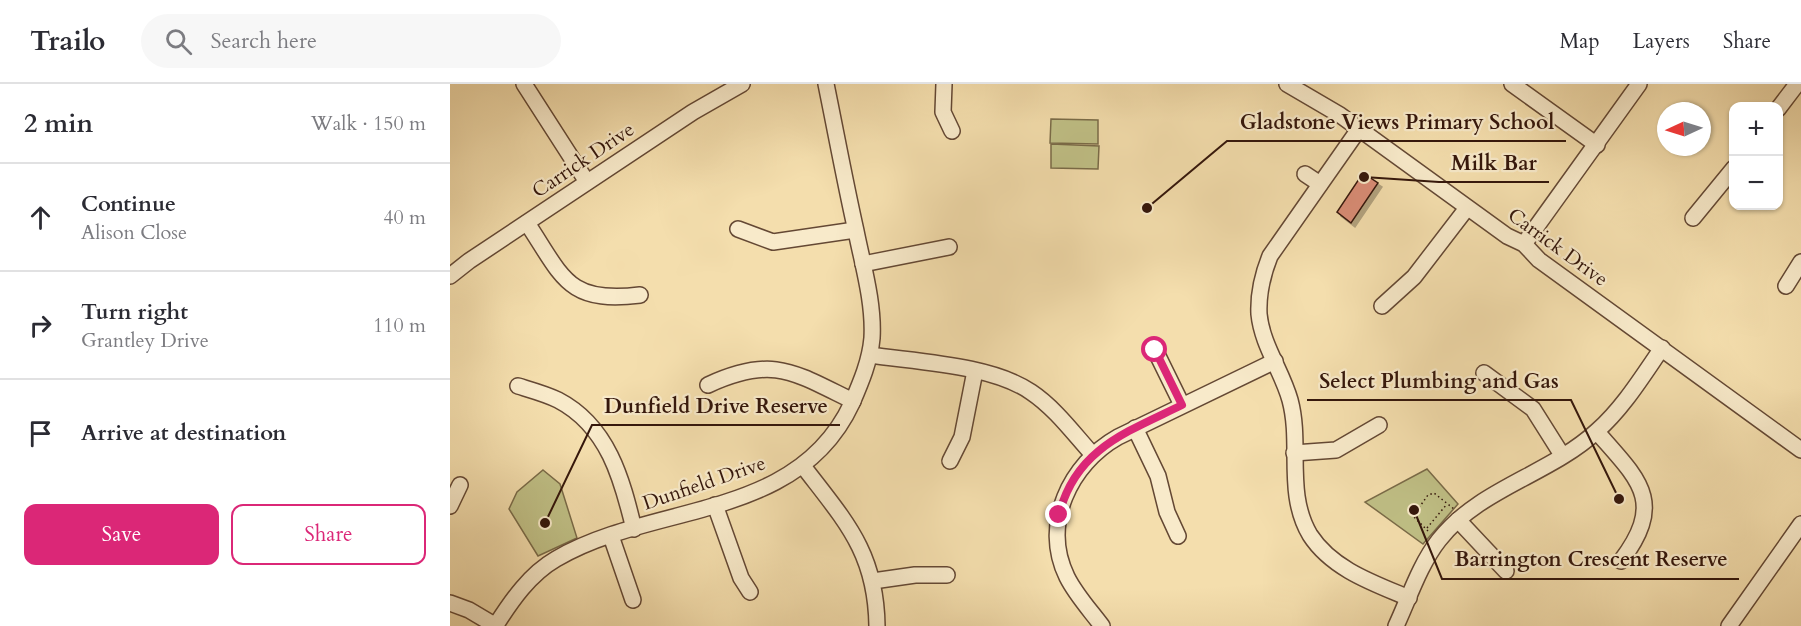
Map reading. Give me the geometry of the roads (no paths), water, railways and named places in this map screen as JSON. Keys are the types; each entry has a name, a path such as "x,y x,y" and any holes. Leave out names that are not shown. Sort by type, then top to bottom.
{"street":[{"path":"524,84 587,182"},
{"name":"Dunfield Drive","path":"496,626 515,597 535,575 555,559 611,536 755,492 803,466 827,443 844,420 870,355 871,310 826,84"},
{"path":"944,84 943,112 952,131"},
{"path":"1512,84 1597,145"},
{"path":"1524,244 1639,84"},
{"path":"1783,103 1797,84"},
{"name":"Carrick Drive","path":"1292,85 1359,129 1507,236 1524,244 1539,260 1801,450"},
{"name":"Carrick Drive","path":"450,276 587,182 734,86"},
{"path":"1359,129 1277,243 1262,277 1259,318 1292,407 1299,510 1318,545 1335,562 1367,580 1409,598"},
{"path":"1305,174 1320,184"},
{"path":"1693,218 1729,174"},
{"path":"1382,306 1414,277 1467,208"},
{"path":"526,223 563,275 584,294 614,298 640,295"},
{"path":"738,229 773,242 855,230"},
{"path":"863,264 949,247"},
{"path":"1786,286 1801,262"},
{"path":"1396,626 1438,541 1456,515 1562,455 1597,432 1627,398 1662,348"},
{"path":"1155,350 1182,405"},
{"path":"870,355 975,371 996,376 1030,391 1093,455"},
{"path":"1102,626 1066,576 1059,546 1062,503 1080,468 1105,444 1275,361"},
{"path":"708,385 736,372 771,368 792,372 853,401"},
{"path":"950,461 962,437 975,371"},
{"path":"1484,373 1533,409 1562,455"},
{"path":"518,386 569,406 587,422 605,444 622,485 634,529"},
{"path":"1294,453 1336,450 1379,425"},
{"path":"1135,428 1158,476 1167,512 1178,536"},
{"path":"1597,432 1620,457 1642,493 1645,509 1644,524 1635,542 1621,561"},
{"path":"803,466 853,532 870,568 877,626"},
{"path":"450,506 460,485"},
{"path":"715,505 741,578 750,592"},
{"path":"1456,515 1506,571"},
{"path":"1729,626 1801,524"},
{"path":"611,536 633,600"},
{"path":"873,581 915,574 947,575"},
{"path":"450,603 469,610 496,626"}],"place":[{"name":"Milk Bar","path":"1364,177"},
{"name":"Gladstone Views Primary School","path":"1147,208"},
{"name":"Select Plumbing and Gas","path":"1619,499"},
{"name":"Barrington Crescent Reserve","path":"1414,510"},
{"name":"Dunfield Drive Reserve","path":"545,523"}]}
